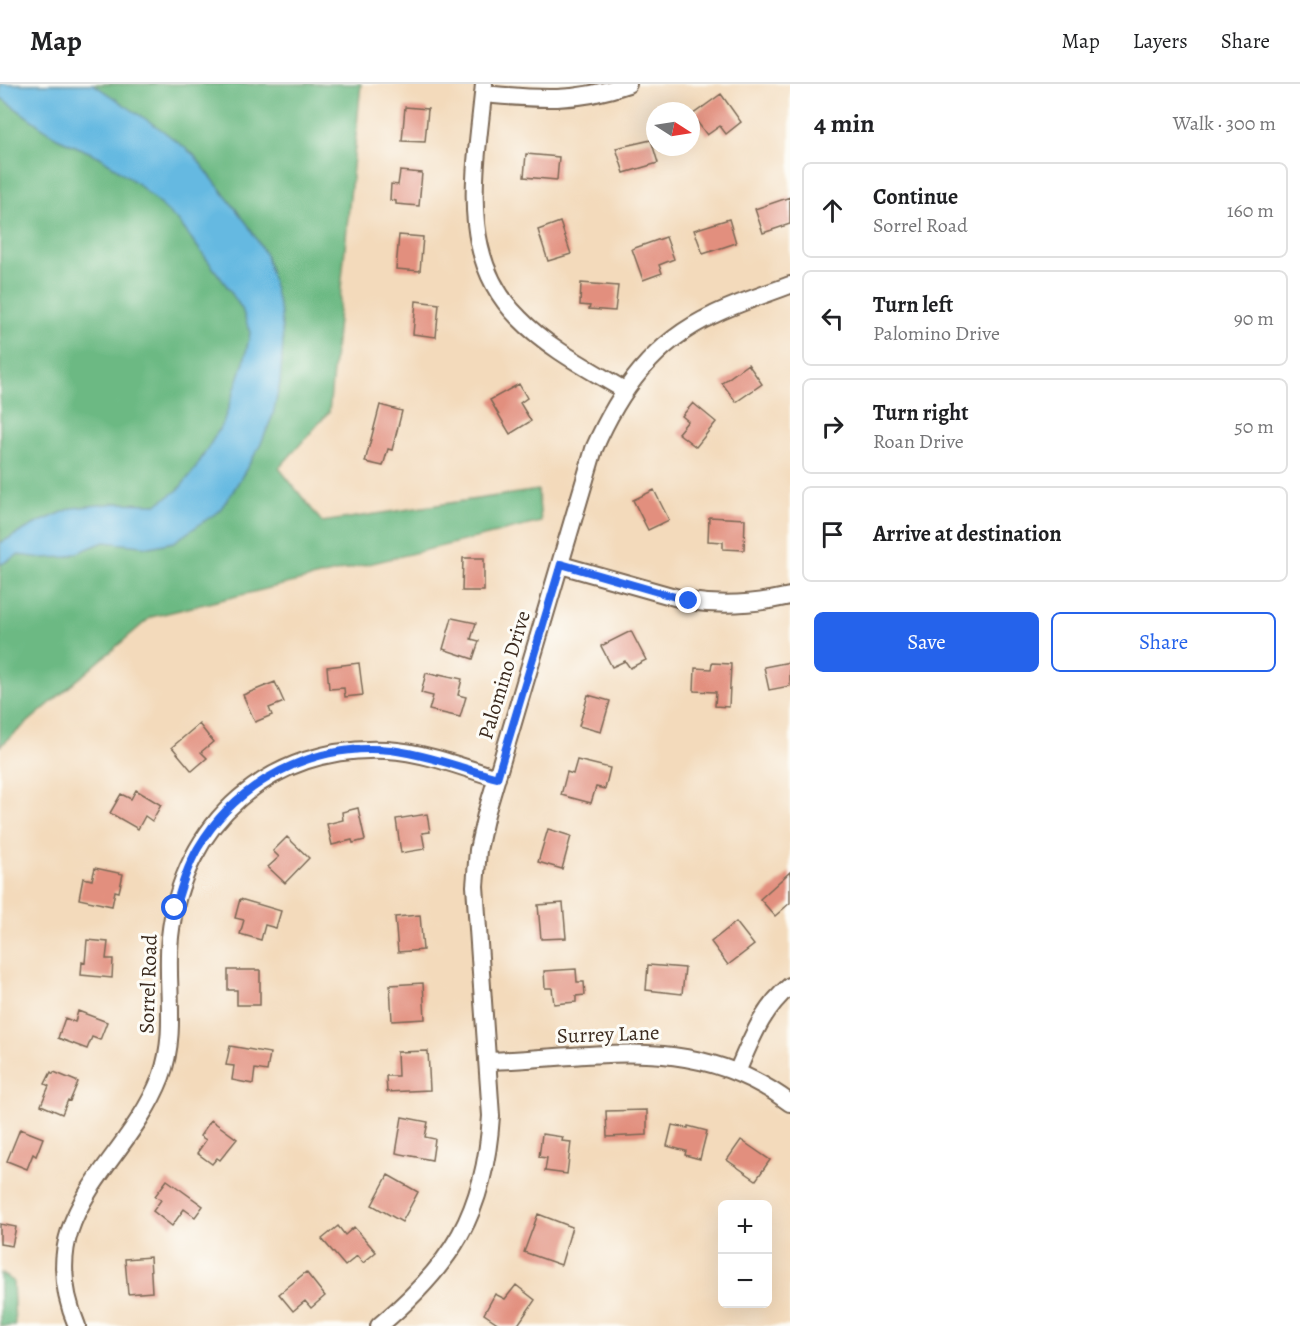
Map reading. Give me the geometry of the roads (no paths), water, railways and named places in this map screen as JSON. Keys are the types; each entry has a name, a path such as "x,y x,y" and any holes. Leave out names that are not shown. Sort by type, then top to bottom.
{"street":[{"path":"624,390 534,332 504,301 484,263 474,221 474,199 483,89 533,99 563,99 606,92 628,84"},
{"name":"Palomino Drive","path":"379,1326 411,1299 456,1243 483,1178 491,1116 475,886 478,850 594,449 608,416 624,390 650,359 686,329 713,314 790,285"},
{"path":"561,564 689,601 753,603 790,596"},
{"name":"Sorrel Road","path":"77,1326 67,1295 65,1274 69,1234 79,1205 89,1187 144,1112 164,1069 171,1021 170,939 175,908 184,878 197,849 211,829 231,807 272,775 309,758 341,751 389,750 418,755 497,778"},
{"path":"737,1072 759,1021 772,1002 790,986"},
{"name":"Surrey Lane","path":"488,1061 647,1052 698,1059 737,1072 762,1084 790,1103"}],"water":[{"path":"0,84 93,84 162,130 194,155 248,225 266,255 281,314 283,344 280,383 273,415 260,446 219,511 174,542 150,547 104,542 67,557 42,558 18,555 0,565 0,543 72,508 116,503 157,504 178,490 195,469 223,423 244,362 250,333 242,309 179,222 139,185 100,157 57,138 0,97"}]}
